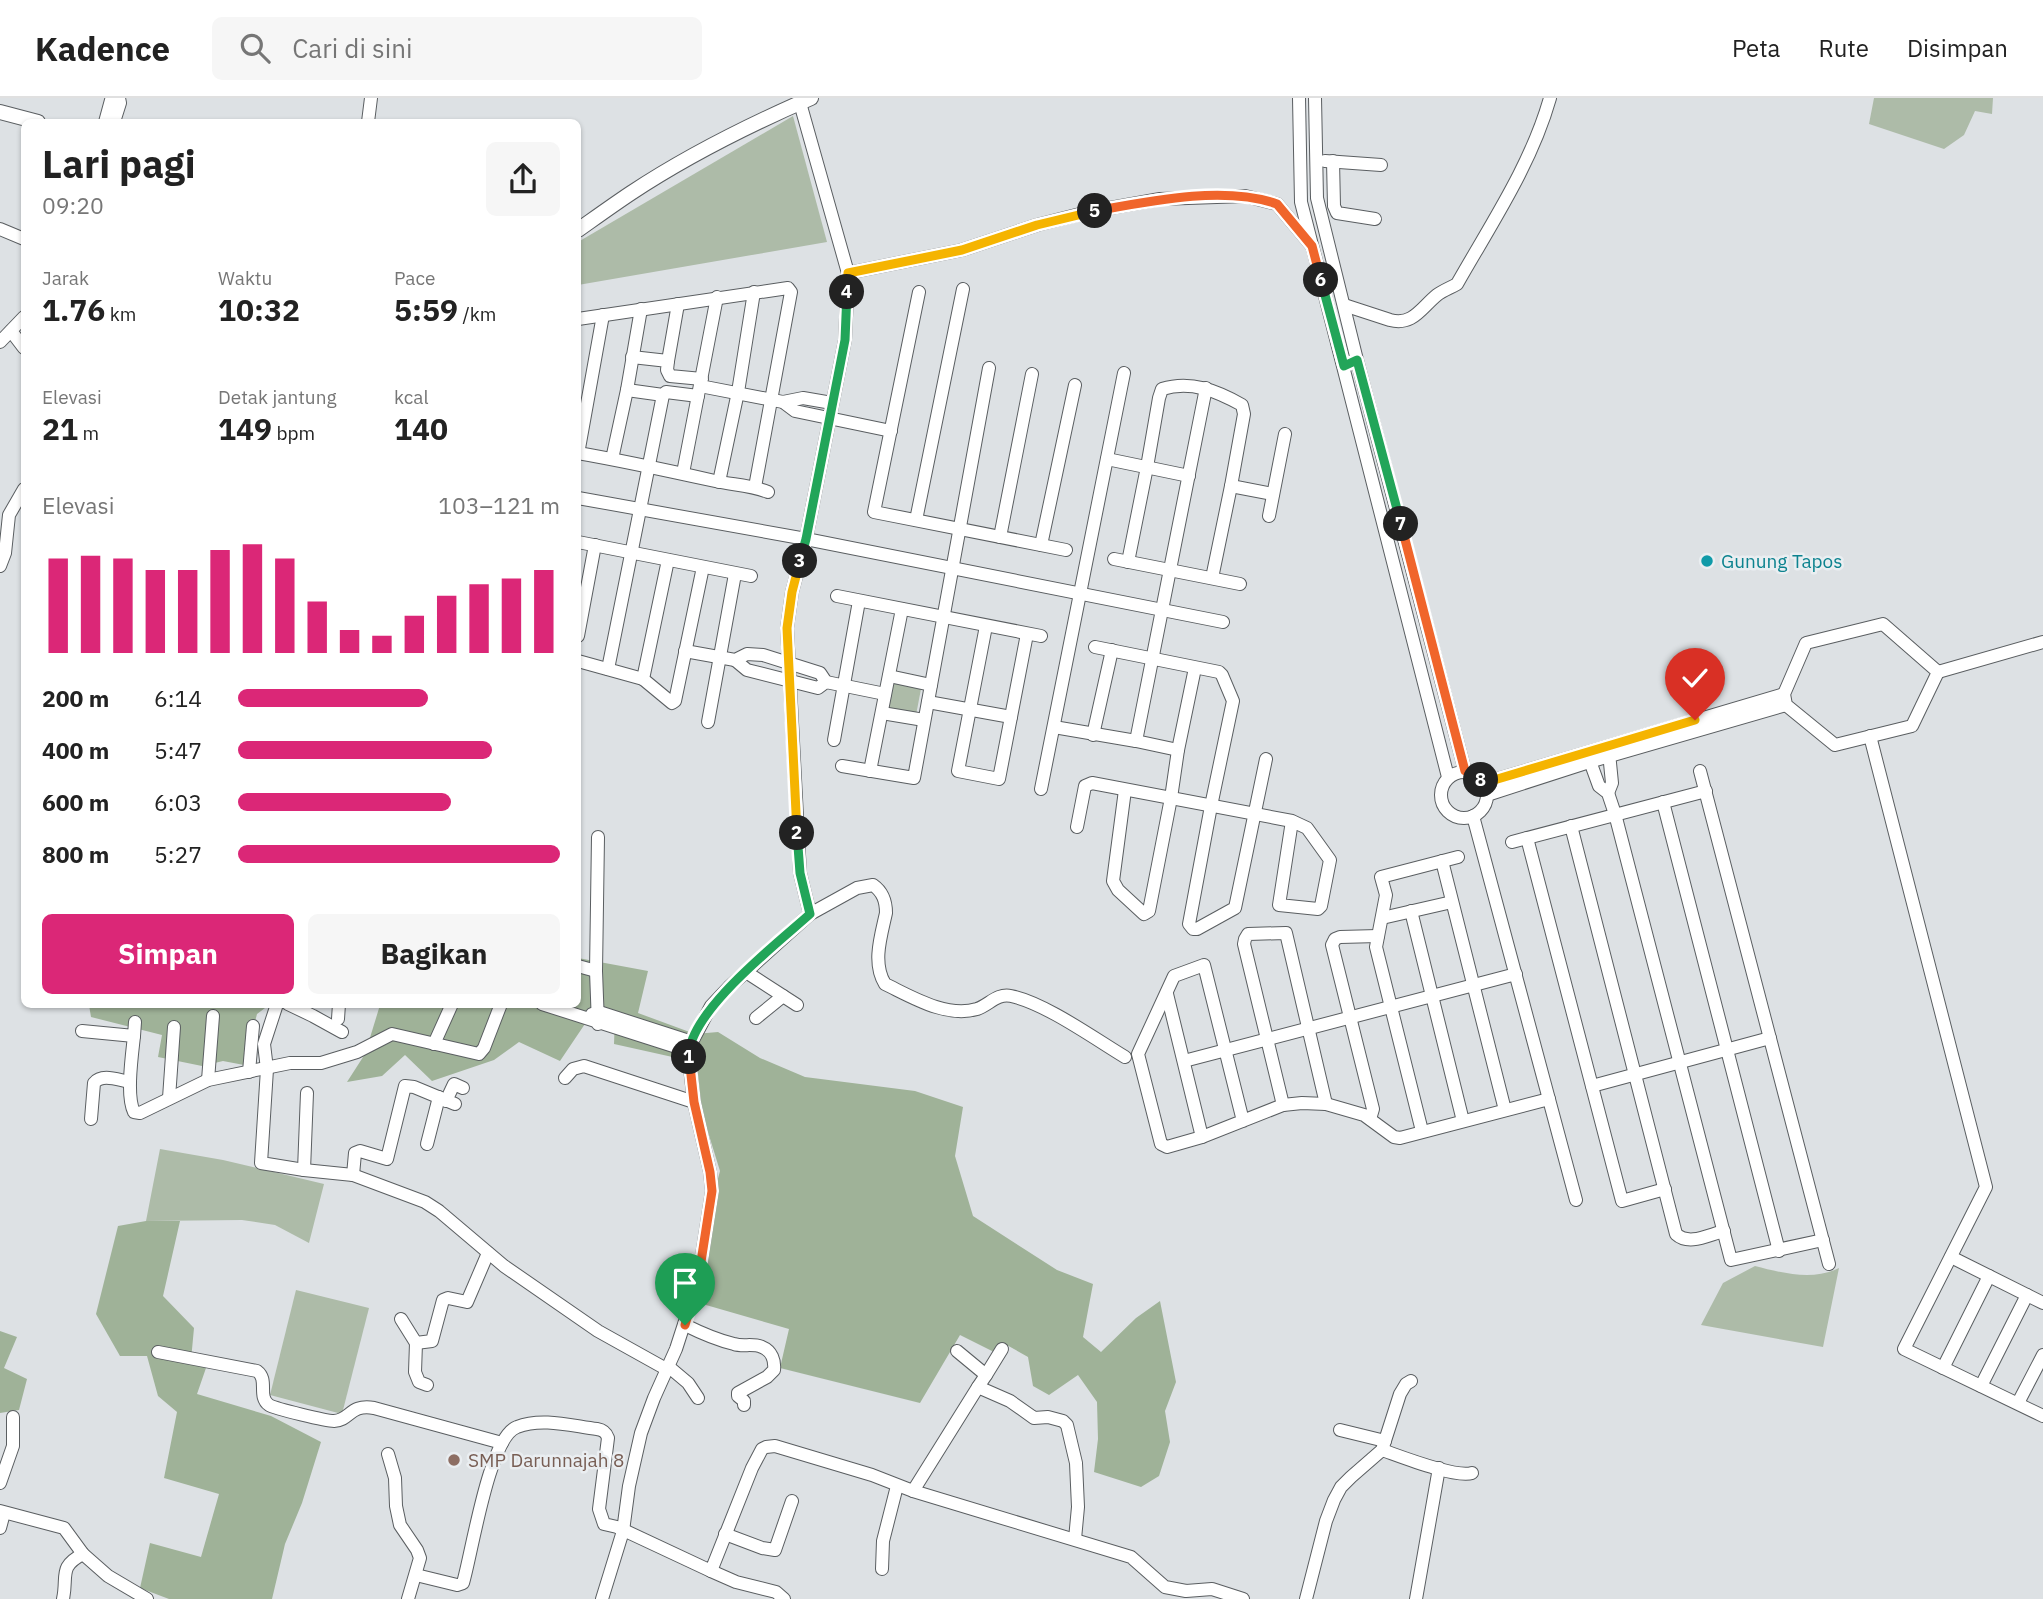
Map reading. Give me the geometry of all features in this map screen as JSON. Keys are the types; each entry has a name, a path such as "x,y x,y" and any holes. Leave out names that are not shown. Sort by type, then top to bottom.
{"main road":[{"path":"581,228 667,171 737,132 806,100"},
{"path":"0,112 27,119"}],"street":[{"path":"106,119 111,100 116,98 120,103 115,119"},
{"path":"368,119 371,98"},
{"path":"1299,98 1301,202 1448,777"},
{"path":"1315,98 1317,198 1465,771"},
{"path":"1344,305 1398,322 1416,317 1438,294 1457,285 1526,163 1537,140 1550,98"},
{"path":"806,100 847,269 845,340 806,539 792,592 787,628 800,873 810,914"},
{"path":"1300,159 1381,165"},
{"path":"1333,161 1334,206 1337,213 1374,219"},
{"path":"847,269 962,250 1037,225 1088,212 1160,199 1234,196 1277,204 1312,246"},
{"path":"0,229 21,238"},
{"path":"581,319 788,288 791,292 777,401 755,487"},
{"path":"916,520 963,289"},
{"path":"719,482 754,292"},
{"path":"919,292 874,512 1066,550"},
{"path":"682,473 717,297"},
{"path":"678,304 668,360 667,370 670,376 700,387 777,401 795,411 891,431"},
{"path":"612,459 641,309"},
{"path":"581,437 603,315"},
{"path":"0,342 21,320"},
{"path":"10,331 21,344"},
{"path":"632,357 668,360"},
{"path":"1344,366 1357,360"},
{"path":"842,766 914,778 989,368"},
{"path":"1041,789 1124,373"},
{"path":"1000,537 1032,374"},
{"path":"1128,562 1159,398 1162,389 1186,384 1206,388 1242,405 1243,423 1212,578"},
{"path":"1041,545 1075,385"},
{"path":"627,390 663,395 666,392 700,387"},
{"path":"1136,741 1206,388"},
{"path":"608,669 663,395"},
{"path":"777,401 803,398 832,403"},
{"path":"1269,516 1285,435"},
{"path":"581,454 755,487 768,492"},
{"path":"1107,459 1189,476"},
{"path":"1231,486 1273,494"},
{"path":"0,566 5,552 9,515 21,494"},
{"path":"581,499 952,567 1223,622"},
{"path":"581,542 751,576"},
{"path":"581,621 596,545"},
{"path":"1114,559 1240,584"},
{"path":"644,680 668,560"},
{"path":"581,662 644,680 670,703 674,703 703,567"},
{"path":"708,722 735,574"},
{"path":"837,596 859,601 986,625 1034,635 1011,717 999,779 958,771 986,625"},
{"path":"834,740 859,601"},
{"path":"870,771 902,609"},
{"path":"1785,700 1805,643 1883,624 1938,672"},
{"path":"1785,700 1835,745 1912,726 1938,672 2043,642"},
{"path":"1095,647 1221,673 1233,701 1210,806 1189,924 1193,929 1236,908 1266,759"},
{"path":"1093,735 1112,650"},
{"path":"685,651 735,660 753,654 820,673 826,682 885,694"},
{"path":"735,660 747,670 818,688 826,682"},
{"path":"1125,790 1113,881 1118,890 1144,914 1149,911 1195,668"},
{"path":"889,676 931,685"},
{"path":"1485,789 1785,700"},
{"path":"928,702 1011,717"},
{"path":"881,713 924,720"},
{"path":"1054,727 1178,750"},
{"path":"1870,736 1986,1187 1904,1349 2043,1416"},
{"path":"1608,793 1612,783 1609,752"},
{"path":"1588,757 1599,786 1608,793 1615,814 1731,1260 1823,1240"},
{"path":"1465,771 1479,777 1485,789 1485,803 1480,811 1464,818 1447,811 1440,793 1448,777 1465,771"},
{"path":"1700,771 1829,1264"},
{"path":"1077,827 1085,786 1093,783 1292,821 1307,828 1330,860 1321,906 1318,909 1279,905 1292,821"},
{"path":"1512,842 1706,791"},
{"path":"1663,802 1779,1251"},
{"path":"1473,816 1576,1200"},
{"path":"1571,827 1676,1234 1689,1240 1724,1231"},
{"path":"598,837 598,1018"},
{"path":"1527,838 1622,1201 1665,1189"},
{"path":"1422,1131 1376,947 1386,895 1381,877 1458,857"},
{"path":"1442,861 1505,1110"},
{"path":"602,1599 623,1531 629,1486 641,1433 685,1325 698,1281 712,1191 694,1102 690,1046 711,1006 729,987 810,914 857,888 873,885 880,889 886,905 877,961 885,984 935,1007 958,1011 980,1008 1001,996 1012,996 1049,1011 1125,1057"},
{"path":"1382,918 1452,902"},
{"path":"1411,911 1463,1121"},
{"path":"1283,1105 1244,944 1248,934 1286,933 1326,1104"},
{"path":"1370,1119 1373,1109 1332,945 1335,939 1340,937 1378,936"},
{"path":"1243,1121 1204,965 1174,976 1138,1054 1160,1144 1167,1147 1202,1137 1243,1121 1283,1105 1302,1102 1326,1104 1364,1115 1394,1137 1400,1138 1549,1099"},
{"path":"581,967 596,971"},
{"path":"746,972 797,1005"},
{"path":"1184,1061 1516,974"},
{"path":"1167,994 1202,1137"},
{"path":"756,1018 783,996"},
{"path":"276,1008 264,1044 267,1069 261,1163 304,1171 353,1175 425,1202 488,1253 598,1331 668,1368 688,1383 698,1398"},
{"path":"296,1008 340,1025 339,1008"},
{"path":"434,1044 450,1008"},
{"path":"135,1022 130,1082 132,1108 134,1112 141,1113 208,1080 290,1063 321,1063 357,1052 393,1034 479,1054 484,1048 499,1008"},
{"path":"555,1008 690,1046"},
{"path":"208,1080 213,1016"},
{"path":"250,1072 253,1026"},
{"path":"169,1098 174,1027"},
{"path":"82,1031 134,1036"},
{"path":"1592,1086 1770,1038"},
{"path":"565,1078 573,1069 584,1066 694,1102"},
{"path":"91,1119 94,1083 97,1079 104,1077 130,1082"},
{"path":"427,1144 454,1084 463,1088"},
{"path":"353,1175 355,1153 360,1151 387,1159 405,1086 447,1101"},
{"path":"304,1171 307,1093"},
{"path":"416,1343 434,1339 445,1298 467,1302 488,1253"},
{"path":"1951,1257 2043,1303"},
{"path":"1943,1368 1989,1276"},
{"path":"1981,1386 2027,1296"},
{"path":"401,1319 416,1343 415,1372 419,1381 427,1385"},
{"path":"685,1325 737,1346 761,1346 770,1353 774,1370 767,1377 738,1393 744,1405"},
{"path":"913,1492 1002,1349"},
{"path":"957,1351 986,1375"},
{"path":"158,1352 257,1371 263,1379 263,1398 267,1404 276,1408 334,1421 364,1406 502,1443"},
{"path":"2018,1404 2043,1355"},
{"path":"1306,1599 1334,1500 1341,1487 1383,1446 1400,1394 1411,1381"},
{"path":"978,1387 1010,1401 1034,1418 1048,1417 1063,1421 1067,1425 1076,1463 1078,1507 1075,1539"},
{"path":"0,1483 13,1446 13,1417"},
{"path":"416,1575 457,1585 463,1583 488,1478 502,1443 516,1427 548,1422 603,1430 608,1438 599,1509 604,1524 736,1582 776,1592 784,1599"},
{"path":"1340,1430 1439,1468 1464,1475 1472,1473"},
{"path":"711,1571 752,1468 761,1451 775,1446 872,1475 913,1492 1132,1557 1165,1587 1186,1591 1212,1589 1243,1599"},
{"path":"388,1454 395,1478 400,1525 419,1554 420,1561 408,1599"},
{"path":"1416,1599 1439,1468"},
{"path":"882,1569 883,1541 897,1486"},
{"path":"725,1534 775,1550 792,1501"},
{"path":"0,1528 2,1512 64,1528 83,1554 108,1576 147,1599"},
{"path":"63,1599 65,1568 83,1554"}],"green space":[{"path":"1874,98 1993,98 1992,114 1975,111 1964,135 1944,149 1869,124"},
{"path":"793,116 827,242 581,284 581,240"},
{"path":"893,683 921,689 916,715 888,709"},
{"path":"581,959 648,971 638,1013 695,1034 718,1032 760,1058 805,1077 915,1091 963,1107 955,1156 973,1216 1057,1270 1093,1284 1083,1337 1101,1352 1136,1318 1160,1301 1176,1382 1165,1411 1170,1442 1159,1476 1141,1487 1094,1472 1098,1439 1097,1402 1078,1375 1049,1395 1033,1386 1028,1357 1005,1344 996,1353 960,1335 920,1403 780,1368 789,1329 706,1305 702,1239 720,1171 695,1090 695,1062 614,1044 615,1016 597,1006 560,1061 519,1042 494,1060 432,1081 405,1055 382,1076 347,1082 365,1054 379,1008 581,1008"},
{"path":"90,1008 265,1008 257,1014 244,1065 223,1061 202,1066 158,1057 162,1035 91,1017"},
{"path":"160,1149 223,1160 324,1184 309,1243 275,1225 242,1220 146,1221"},
{"path":"146,1221 180,1221 163,1296 194,1328 191,1360 206,1368 197,1394 271,1416 321,1442 302,1503 285,1544 272,1599 169,1599 140,1588 150,1543 201,1557 219,1494 164,1478 177,1412 158,1396 147,1356 120,1356 96,1314 118,1226"},
{"path":"1755,1266 1808,1275 1839,1268 1823,1347 1701,1325 1723,1283"},
{"path":"296,1290 369,1308 342,1414 270,1395"},
{"path":"0,1331 17,1337 4,1368 27,1379 19,1410 0,1413"}],"place":[{"name":"Gunung Tapos","path":"1707,561"},
{"name":"SMP Darunnajah 8","path":"454,1460"}],"route":[{"path":"685,1325 698,1281 712,1191 694,1102 689,1051 711,1006 810,914 800,873 797,836 787,628 792,592 806,539 845,340 848,273 962,250 1037,225 1135,203 1160,199 1245,196 1277,204 1312,246 1344,366 1357,360 1465,771 1473,773 1484,783 1695,720"}]}
